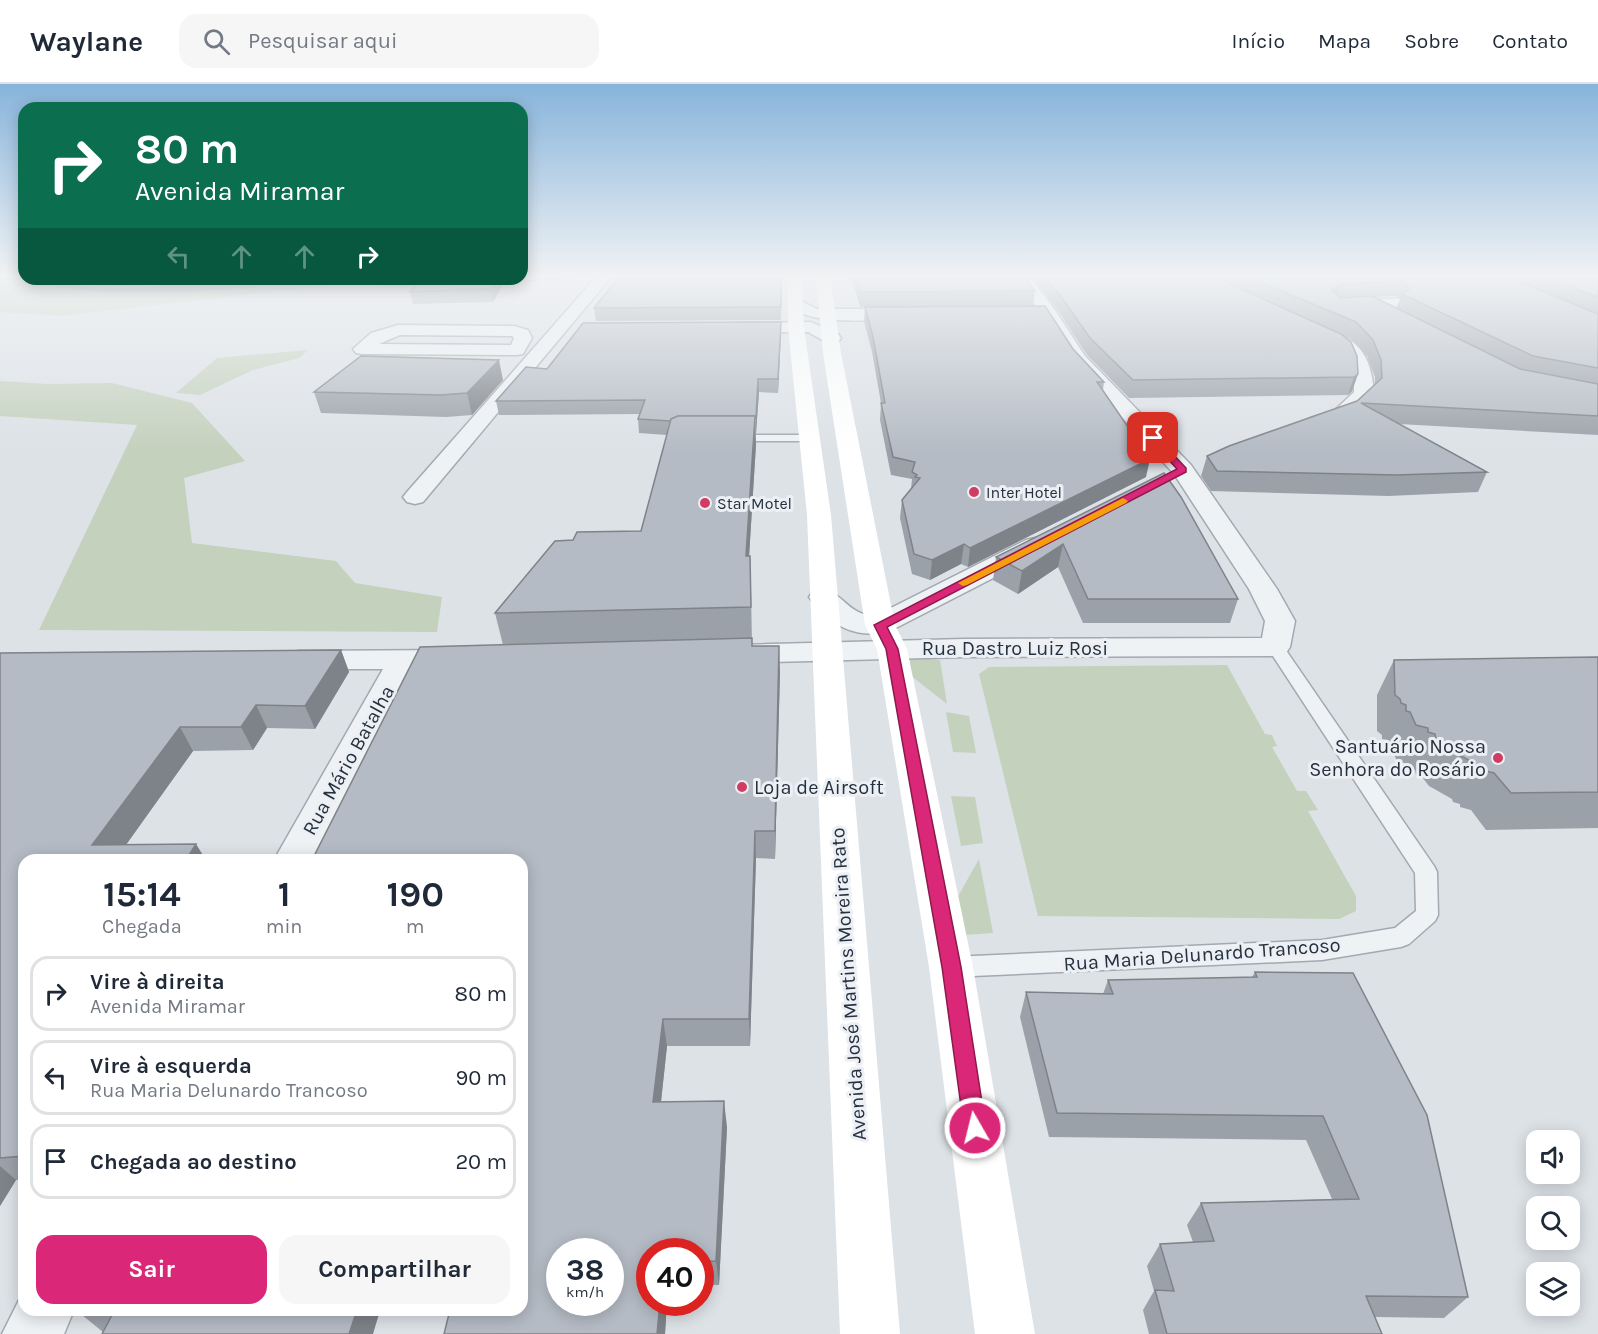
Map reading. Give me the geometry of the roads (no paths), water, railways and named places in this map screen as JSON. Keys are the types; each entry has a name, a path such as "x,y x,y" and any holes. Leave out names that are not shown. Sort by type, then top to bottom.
{"street":[{"path":"415,497 555,334"},
{"name":"Avenida José Martins Moreira Rato","path":"797,334 819,515 870,1334"},
{"path":"831,334 832,353 886,637 951,967 1005,1334"},
{"path":"1062,334 1078,359 1194,466 1280,621 1275,647"},
{"path":"1300,429 1342,414 1364,394 1364,370 1360,357 1343,344 1322,334"},
{"path":"392,367 369,366 352,360 362,349 541,350"},
{"path":"491,368 499,366 517,350"},
{"path":"1162,481 1194,466"},
{"path":"886,637 1058,534"},
{"path":"823,597 840,617 886,637"},
{"name":"Rua Dastro Luiz Rosi","path":"709,654 827,652 886,637 1275,647"},
{"path":"272,660 486,658"},
{"name":"Rua Mário Batalha","path":"296,854 403,660"},
{"path":"32,1334 42,1316"}],"lane":[{"path":"713,439 809,438"},
{"name":"Rua Maria Delunardo Trancoso","path":"951,967 1322,950 1401,937 1427,915 1426,872 1275,647"}],"place":[{"name":"Inter Hotel","path":"974,492"},
{"name":"Star Motel","path":"705,503"},
{"name":"Santuário Nossa Senhora do Rosário","path":"1498,758"},
{"name":"Loja de Airsoft","path":"742,787"}]}
